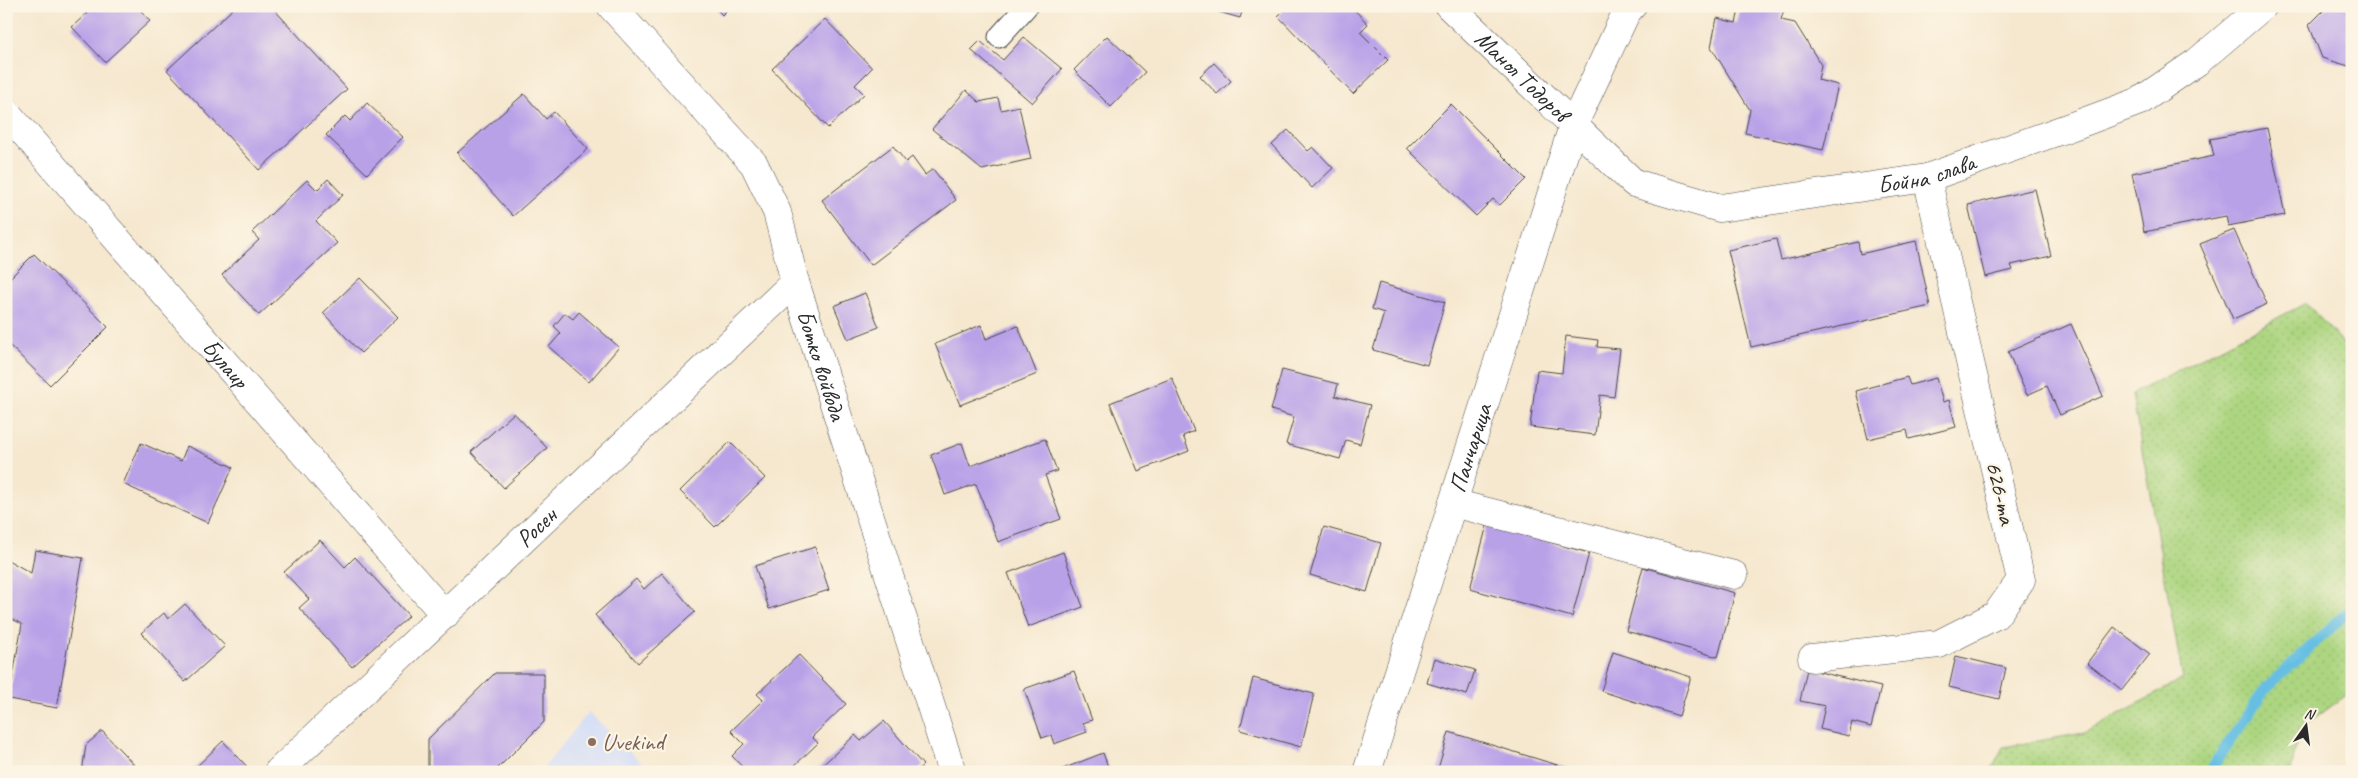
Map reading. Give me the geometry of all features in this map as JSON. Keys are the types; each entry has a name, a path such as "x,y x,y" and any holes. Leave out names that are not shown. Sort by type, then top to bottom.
{"street":[{"name":"Ботко войвода","path":"611,6 754,164 777,212 795,282 952,772"},
{"name":"Манол Тодоров","path":"1449,6 1573,126"},
{"name":"Панчарица","path":"1367,772 1573,126 1626,13 1632,6"},
{"name":"Бойна слава","path":"1573,126 1634,183 1720,208 1927,178 2140,101 2197,62 2263,6"},
{"name":"Булаир","path":"6,112 445,615"},
{"name":"626-та","path":"1812,658 1939,644 1996,615 2021,580 1927,178"},
{"name":"Росен","path":"278,772 795,282"},
{"path":"1453,503 1734,575"}],"lane":[{"path":"999,37 1027,6"}],"shaded area":[{"name":"Uvekind","path":"589,712 651,772 540,772"}],"green space":[{"path":"2306,303 2352,353 2352,691 2299,730 2291,772 1990,772 2003,747 2084,733 2183,679 2132,394"}],"building":[{"path":"87,6 137,6 150,21 105,62 72,27 87,13 84,9"},
{"path":"236,6 271,6 347,89 259,170 167,70"},
{"path":"714,6 731,6 722,15"},
{"path":"1198,6 1244,6 1240,18"},
{"path":"1288,6 1351,6 1368,24 1360,32 1388,60 1353,94 1278,16"},
{"path":"1740,6 1772,6 1784,9 1781,20 1795,23 1821,65 1818,80 1838,85 1823,150 1745,133 1750,110 1711,47 1717,18 1736,23"},
{"path":"2328,6 2352,6 2352,67 2322,58 2309,25"},
{"path":"825,19 872,68 855,85 864,94 828,128 772,69"},
{"path":"1107,36 1145,72 1111,107 1074,70"},
{"path":"1024,37 1062,69 1032,103 971,50 980,41 1003,60"},
{"path":"1214,63 1231,81 1217,94 1200,76"},
{"path":"966,90 979,102 998,98 1001,110 1019,106 1031,159 982,170 932,129"},
{"path":"524,94 546,119 554,112 588,149 513,216 457,153"},
{"path":"367,103 403,137 367,174 326,135 345,116 350,121"},
{"path":"1451,104 1526,179 1500,205 1493,199 1476,216 1407,148"},
{"path":"2267,128 2285,215 2228,226 2226,216 2144,232 2132,173 2214,156 2210,139"},
{"path":"1288,130 1308,151 1313,147 1333,168 1312,188 1272,145"},
{"path":"893,146 906,162 912,157 925,175 933,169 956,200 871,265 822,200"},
{"path":"328,179 343,195 316,221 337,243 259,315 222,275 259,240 252,232 307,180 317,190"},
{"path":"2035,189 2051,256 2011,265 2013,270 1985,277 1968,205"},
{"path":"2234,230 2267,304 2233,319 2200,244"},
{"path":"1776,239 1781,260 1858,242 1860,254 1916,241 1930,306 1751,347 1728,250"},
{"path":"34,254 108,327 50,385 6,342 6,282"},
{"path":"360,278 398,317 361,353 323,313"},
{"path":"1379,283 1445,302 1427,365 1373,350 1384,313 1372,309"},
{"path":"865,293 879,327 848,339 834,306"},
{"path":"579,312 619,347 589,382 549,347 561,333 554,326 565,313 573,319"},
{"path":"2071,324 2103,396 2060,415 2047,386 2027,395 2008,352"},
{"path":"981,325 986,339 1018,326 1037,374 960,405 935,344"},
{"path":"1566,336 1598,340 1597,347 1620,349 1614,397 1600,395 1595,435 1530,427 1537,370 1562,373"},
{"path":"1282,370 1338,384 1335,396 1370,405 1360,444 1346,440 1340,459 1286,444 1294,417 1271,410"},
{"path":"1907,377 1910,385 1936,378 1943,402 1949,400 1956,427 1909,439 1907,430 1868,439 1856,391"},
{"path":"1172,378 1194,431 1183,436 1189,451 1138,471 1110,403"},
{"path":"514,413 547,448 504,488 471,452"},
{"path":"1045,439 1057,471 1045,475 1061,519 998,542 976,484 945,495 931,455 962,443 970,466"},
{"path":"730,442 765,478 715,527 680,491"},
{"path":"141,443 181,461 187,446 233,467 208,523 123,484"},
{"path":"1487,525 1589,553 1572,617 1470,589"},
{"path":"1324,527 1381,543 1367,592 1310,575"},
{"path":"320,540 345,567 355,557 409,616 352,667 299,608 309,599 284,572"},
{"path":"815,547 829,590 769,609 755,566"},
{"path":"35,550 83,558 57,708 9,699 22,624 6,616 6,559 31,573"},
{"path":"1063,552 1083,607 1028,627 1008,573"},
{"path":"1643,567 1735,593 1718,657 1626,631"},
{"path":"662,573 695,612 638,663 595,615 636,579 644,589"},
{"path":"185,604 225,646 185,682 141,633 164,613 168,619"},
{"path":"2114,627 2150,654 2122,690 2087,663"},
{"path":"1613,652 1691,677 1679,716 1601,691"},
{"path":"799,655 846,704 812,737 818,743 788,772 747,772 732,756 744,744 731,731 763,700 757,694"},
{"path":"1956,656 2006,668 1999,699 1949,687"},
{"path":"1434,658 1475,670 1467,695 1427,683"},
{"path":"1807,669 1881,687 1871,727 1852,722 1849,736 1820,729 1825,706 1800,701"},
{"path":"1074,671 1092,720 1083,723 1087,732 1054,744 1051,735 1042,738 1024,689"},
{"path":"495,673 544,673 544,722 494,772 428,772 428,739"},
{"path":"1253,678 1314,694 1301,747 1240,730"},
{"path":"884,721 923,765 915,772 815,772 855,735 861,741"},
{"path":"102,731 141,772 82,772 86,745"},
{"path":"1449,732 1577,771 1577,772 1437,772"},
{"path":"223,741 252,772 194,772 193,770"},
{"path":"1103,753 1110,772 1055,772"}],"waterway":[{"path":"2209,772 2266,688 2352,608"}],"place":[{"name":"Uvekind","path":"592,742"}]}
